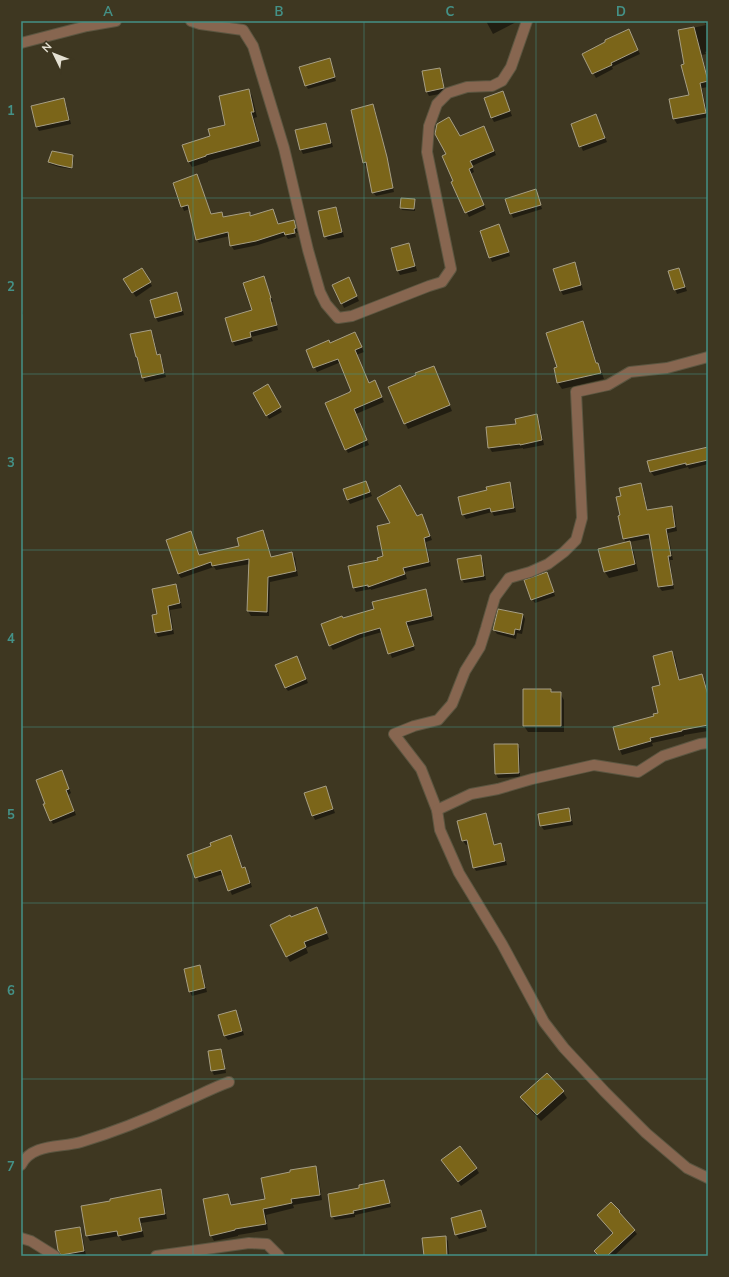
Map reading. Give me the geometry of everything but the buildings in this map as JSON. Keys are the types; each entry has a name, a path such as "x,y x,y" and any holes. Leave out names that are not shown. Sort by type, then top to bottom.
{"street":[{"path":"21,43 87,26 116,21"},
{"path":"191,21 200,24 243,30 253,46 284,148 308,250 320,292 326,304 338,318 352,316 442,282 451,268 426,152 429,126 437,104 448,93 467,87 492,86 502,81 512,66 527,21"},
{"path":"708,357 667,368 630,372 608,384 576,392 582,518 576,540 564,552 548,564 530,572 509,578 495,597 480,647 465,671 452,704 438,720 414,726 394,734 422,769 437,810 440,830 459,873 502,944 544,1022 564,1048 646,1133 687,1168 708,1178"},
{"path":"437,810 471,794 498,789 532,779 594,765 638,772 663,756 708,742"},
{"path":"21,1165 24,1160 40,1149 61,1144 79,1142 115,1130 178,1104 216,1086 229,1082"},
{"path":"21,1238 31,1241 55,1256"},
{"path":"156,1256 249,1242 267,1244 279,1256"}]}
